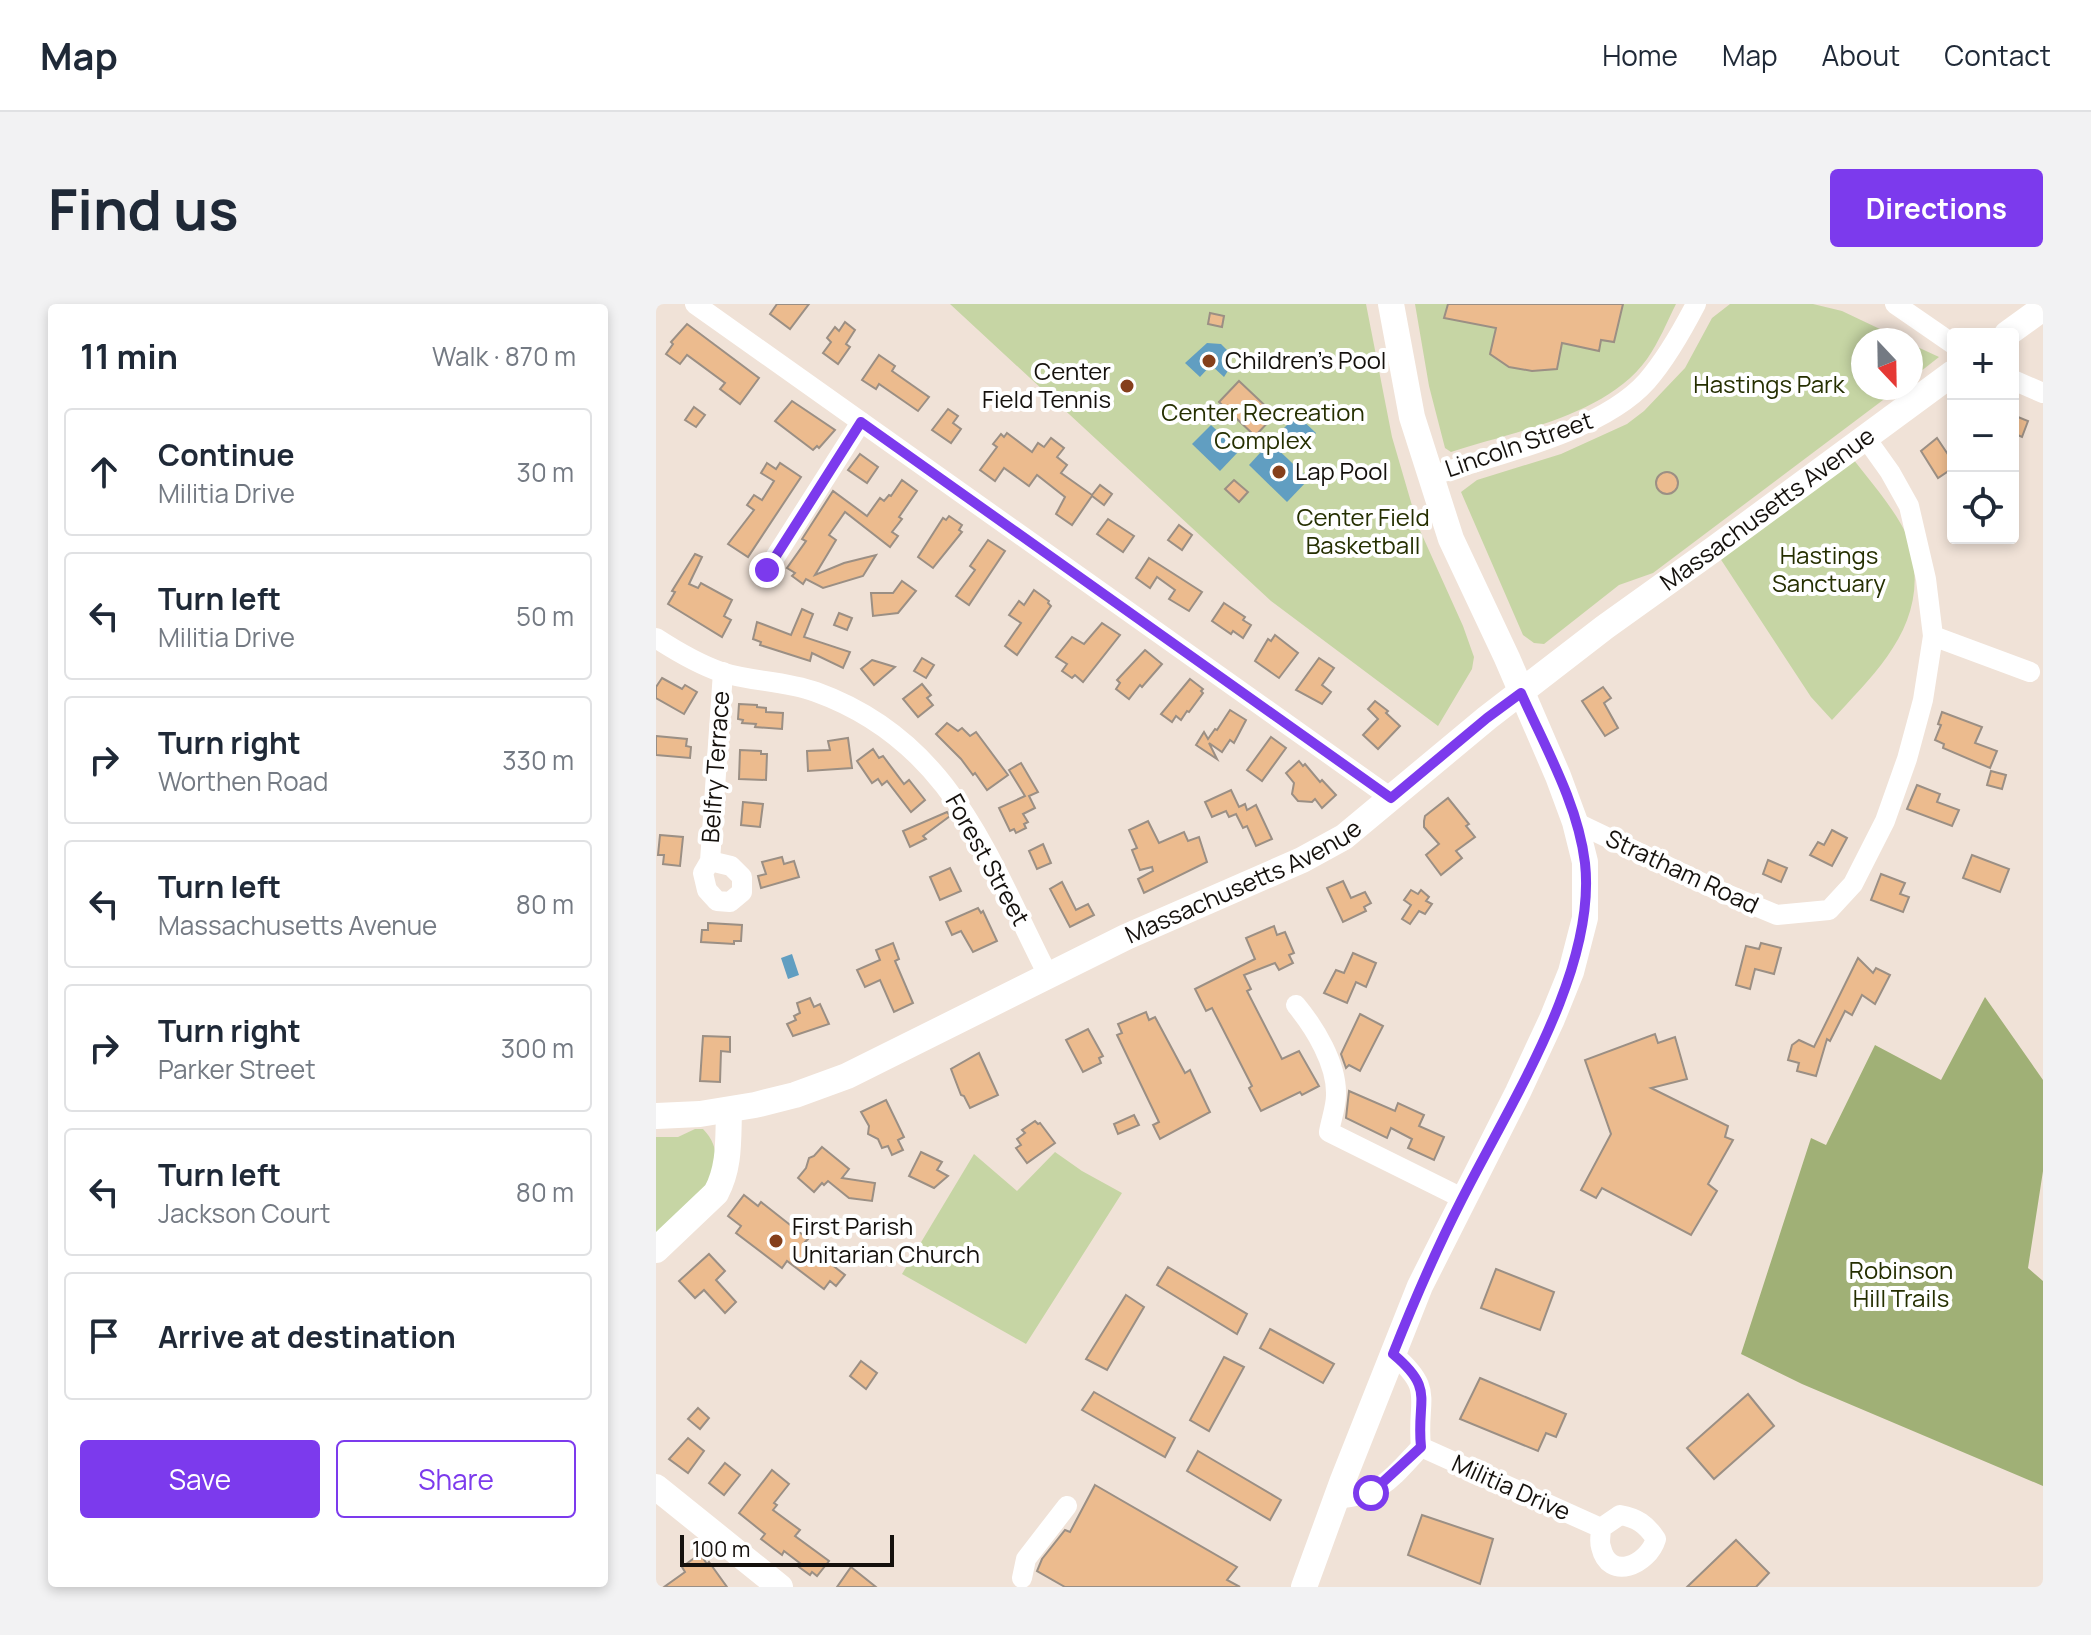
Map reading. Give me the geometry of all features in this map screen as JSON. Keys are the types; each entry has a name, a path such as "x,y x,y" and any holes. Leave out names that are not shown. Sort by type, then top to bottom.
{"main road":[{"path":"1304,1587 1420,1286 1518,1092 1571,972 1585,918 1585,862 1575,822 1485,609 1451,539 1412,417 1391,304"},
{"path":"2015,328 2043,308"},
{"name":"Massachusetts Avenue","path":"656,1116 729,1111 785,1098 847,1076 1126,937 1302,860 1344,837 1487,718 1605,627 1947,377"},
{"path":"656,1250 720,1186 728,1157 729,1111"},
{"path":"656,1487 780,1587"}],"street":[{"path":"695,304 1391,798"},
{"name":"Lincoln Street","path":"1431,476 1534,443 1604,415 1645,384 1663,362 1696,304"},
{"path":"1895,304 1947,340"},
{"path":"2019,383 2043,393"},
{"path":"767,570 861,422"},
{"name":"Stratham Road","path":"1575,822 1777,915 1829,910 1853,884 1885,821 1907,759 1923,700 1933,636 1926,579 1909,506 1865,437"},
{"path":"1933,636 2030,672"},
{"name":"Forest Street","path":"656,638 688,657 723,672 788,683 826,696 877,723 923,759 943,781 975,830 1048,975"},
{"name":"Belfry Terrace","path":"710,861 723,672"},
{"path":"1296,1005 1309,1020 1330,1066 1336,1094 1329,1132 1462,1198"},
{"path":"1336,1499 1371,1493 1421,1447 1422,1393 1418,1379 1393,1354"},
{"name":"Militia Drive","path":"1421,1447 1601,1528"},
{"path":"1022,1578 1026,1559 1067,1506"}],"green space":[{"name":"Center Recreation Complex","path":"950,304 1366,304 1392,437 1418,526 1474,657 1472,669 1438,726 1271,601"},
{"path":"1415,304 1676,304 1647,359 1608,395 1558,419 1451,452 1445,448 1429,386"},
{"name":"Hastings Park","path":"1730,304 1813,304 1842,311 1878,328 1851,328 1851,400 1883,400 1653,573 1619,585 1544,644 1534,643 1523,635 1461,492 1477,480 1561,454 1627,424 1644,411 1685,368 1712,318"},
{"path":"1923,350 1939,357 1923,370"},
{"name":"Hastings Sanctuary","path":"1846,450 1881,494 1910,542 1914,590 1910,612 1891,651 1832,720 1811,697 1714,549"},
{"name":"Robinson Hill Trails","path":"1985,997 2043,1080 2043,1171 2028,1268 2043,1281 2043,1486 1802,1384 1741,1354 1811,1138 1826,1145 1875,1045 1941,1080"},
{"path":"695,1129 703,1129 713,1144 715,1159 712,1173 693,1202 656,1237 656,1137 678,1137"},
{"path":"1055,1152 1122,1193 1026,1344 902,1274 974,1154 1017,1191"}],"water":[{"name":"Children's Pool","path":"1207,343 1221,344 1230,353 1231,366 1224,377 1211,365 1200,377 1185,363"},
{"path":"1297,415 1316,433 1297,452 1278,434"},
{"path":"1211,425 1239,451 1220,471 1192,444"},
{"name":"Lap Pool","path":"1270,442 1309,479 1287,502 1249,465"},
{"path":"792,954 799,975 788,979 781,958"}],"building":[{"path":"777,304 809,304 790,329 770,314"},
{"path":"1448,304 1623,304 1614,342 1601,340 1599,351 1562,343 1557,369 1532,371 1509,367 1490,354 1496,328 1444,318"},
{"path":"1210,313 1224,316 1222,327 1208,324"},
{"path":"845,322 855,330 846,344 850,347 838,364 823,353 831,342 827,338 835,327 839,331"},
{"path":"687,324 759,378 740,404 720,389 725,383 687,355 680,364 666,354 673,344 671,342"},
{"path":"879,355 895,366 892,371 929,397 918,411 879,384 876,389 862,380"},
{"path":"1239,381 1275,415 1255,436 1219,402"},
{"path":"792,401 835,430 819,448 817,446 813,450 775,421"},
{"path":"694,407 705,415 696,427 685,420"},
{"path":"948,409 958,416 953,423 961,429 951,443 932,430"},
{"path":"2019,417 2028,421 2022,437 2019,436"},
{"path":"1007,433 1032,452 1038,443 1044,447 1051,438 1064,448 1057,457 1067,465 1061,473 1092,495 1100,485 1112,494 1104,505 1092,496 1072,525 1056,514 1065,497 1037,475 1029,486 1004,468 995,481 980,470 997,447 993,444 1001,434 1004,437"},
{"path":"1937,438 1947,453 1947,472 1938,478 1921,451"},
{"path":"860,454 878,467 867,483 848,470"},
{"path":"767,463 776,469 780,463 801,477 748,557 728,544 754,510 747,505 754,495 762,500 774,481 761,473"},
{"path":"1663,472 1671,472 1678,483 1671,494 1663,494 1656,487 1656,479"},
{"path":"902,480 917,491 899,517 902,519 892,532 898,536 890,547 845,512 829,535 836,540 815,575 876,555 863,576 823,588 806,579 803,584 792,576 795,573 787,568 806,541 802,539 833,491 867,516 880,498 884,501 891,496"},
{"path":"1234,480 1248,492 1239,502 1225,489"},
{"path":"949,516 962,525 959,530 962,532 933,568 918,557 943,518 946,520"},
{"path":"1108,519 1134,536 1123,552 1097,534"},
{"path":"1179,525 1192,535 1182,550 1168,540"},
{"path":"988,540 1005,551 969,605 956,596 975,570 970,566"},
{"path":"695,554 702,557 689,584 698,588 701,583 732,600 724,616 731,620 722,637 668,604 675,592 672,591"},
{"path":"1149,558 1202,592 1189,611 1169,599 1175,590 1157,577 1150,588 1136,578"},
{"path":"902,581 916,591 898,613 873,616 871,593 893,593"},
{"path":"1034,590 1051,606 1017,655 1005,646 1021,623 1009,615 1019,601 1024,605"},
{"path":"1224,603 1245,617 1243,620 1251,625 1243,638 1212,621"},
{"path":"802,609 813,614 804,637 850,652 843,668 812,653 810,661 760,645 761,642 753,639 757,622 791,635"},
{"path":"839,613 852,618 847,630 834,625"},
{"path":"1102,623 1120,635 1083,682 1075,675 1072,678 1062,671 1067,664 1056,657 1072,637 1084,644"},
{"path":"1275,635 1298,653 1279,678 1255,661 1268,639 1271,641"},
{"path":"1145,650 1162,664 1129,699 1116,689 1120,683 1117,680"},
{"path":"922,658 934,665 926,678 914,671"},
{"path":"1319,658 1334,668 1322,685 1331,692 1322,704 1296,690"},
{"path":"872,660 895,667 874,685 861,669"},
{"path":"662,678 682,689 685,685 697,692 684,714 656,698 656,687"},
{"path":"1190,679 1203,689 1203,693 1181,720 1176,716 1172,722 1161,714"},
{"path":"922,684 931,695 927,698 933,705 918,717 903,699"},
{"path":"1603,687 1611,698 1604,703 1618,728 1605,736 1582,701"},
{"path":"1375,701 1400,726 1378,749 1363,735 1378,719 1368,709"},
{"path":"739,704 757,705 766,708 766,712 783,713 782,729 742,723 743,720 738,719"},
{"path":"1230,710 1246,720 1234,743 1230,740 1222,752 1209,743 1217,759 1196,745 1204,732 1208,739 1217,730"},
{"path":"1942,712 1982,727 1975,743 1997,751 1990,768 1943,748 1944,744 1935,740"},
{"path":"947,723 958,731 962,728 970,736 976,732 1008,775 987,790 975,773 973,775 936,734"},
{"path":"656,736 687,739 686,746 691,747 690,758 656,755"},
{"path":"1271,737 1286,748 1262,781 1247,770"},
{"path":"848,738 852,768 808,771 807,751 830,750 828,741"},
{"path":"873,749 879,758 883,756 904,784 909,780 925,800 911,812 887,781 882,785 878,779 872,783 857,761"},
{"path":"740,750 767,754 766,780 739,779"},
{"path":"1299,761 1336,795 1322,808 1315,799 1312,802 1298,801 1292,794 1294,783 1286,773"},
{"path":"1021,763 1038,792 1029,796 1035,808 1023,814 1028,822 1024,824 1026,828 1016,833 1014,829 1010,831 999,808 1025,796 1009,770"},
{"path":"1991,771 2006,775 2002,789 1987,785"},
{"path":"1917,785 1940,794 1937,802 1959,810 1952,826 1907,809"},
{"path":"1231,790 1239,807 1245,804 1247,810 1256,805 1272,839 1256,846 1247,826 1243,828 1236,814 1229,817 1226,811 1212,817 1205,802"},
{"path":"1448,798 1469,824 1466,826 1475,837 1456,851 1462,858 1441,875 1426,855 1439,844 1424,827 1424,821 1425,816"},
{"path":"743,802 763,804 760,827 741,825"},
{"path":"947,812 950,816 923,836 926,839 910,847 903,831"},
{"path":"1148,821 1159,843 1184,832 1188,841 1199,837 1207,862 1144,893 1138,879 1153,871 1152,867 1140,870 1132,850 1137,848 1129,830"},
{"path":"1832,830 1847,838 1832,866 1810,855 1818,842 1824,845"},
{"path":"660,835 683,837 680,866 663,864 664,855 658,855"},
{"path":"1043,844 1051,863 1037,869 1029,851"},
{"path":"1972,855 2009,869 2000,892 1963,878"},
{"path":"782,857 784,864 794,861 799,877 761,888 758,876 766,874 762,862"},
{"path":"1768,860 1787,868 1781,882 1763,874"},
{"path":"950,868 961,891 940,900 930,877"},
{"path":"1881,874 1905,883 1900,894 1909,897 1903,912 1871,900"},
{"path":"1343,881 1351,898 1365,892 1371,903 1364,907 1366,911 1343,922 1327,888"},
{"path":"1062,882 1076,910 1088,904 1094,915 1070,927 1050,889"},
{"path":"1411,890 1418,894 1421,890 1429,897 1426,901 1432,904 1425,914 1419,911 1410,924 1402,919 1411,905 1404,900"},
{"path":"978,908 981,913 983,911 997,941 973,952 961,931 952,935 946,922"},
{"path":"708,923 742,925 741,941 734,941 734,944 701,942 702,930 708,930"},
{"path":"1274,926 1277,935 1285,932 1294,953 1289,955 1293,963 1279,970 1275,963 1244,975 1251,989 1247,991 1282,1059 1299,1051 1319,1086 1261,1111 1249,1088 1252,1086 1212,1008 1206,1011 1195,989 1255,959 1246,938"},
{"path":"893,943 899,959 895,961 913,1003 894,1012 880,980 865,987 857,970 880,960 876,950"},
{"path":"1761,943 1781,948 1774,974 1755,969 1750,989 1736,985 1746,946 1759,949"},
{"path":"1353,953 1376,963 1366,987 1356,982 1347,1003 1324,993 1336,970 1344,973"},
{"path":"1858,958 1873,973 1876,968 1890,975 1875,1004 1862,995 1852,1015 1845,1011 1830,1041 1827,1039 1816,1076 1797,1071 1799,1063 1788,1060 1792,1045 1799,1040 1814,1047"},
{"path":"810,998 814,1007 820,1004 829,1024 793,1036 787,1024 796,1020 794,1016 800,1013 797,1003"},
{"path":"1146,1012 1149,1020 1155,1017 1185,1073 1190,1070 1210,1112 1160,1139 1153,1125 1159,1122 1117,1035 1122,1033 1118,1024"},
{"path":"1360,1014 1383,1026 1360,1071 1349,1065 1346,1068 1341,1054"},
{"path":"1088,1029 1103,1056 1099,1058 1101,1063 1083,1072 1066,1040"},
{"path":"1655,1034 1658,1043 1675,1037 1687,1079 1651,1088 1728,1126 1725,1137 1733,1140 1708,1184 1717,1191 1691,1235 1602,1188 1596,1198 1581,1190 1611,1134 1585,1060"},
{"path":"703,1036 730,1037 730,1052 721,1051 720,1082 700,1081"},
{"path":"979,1053 998,1095 970,1108 951,1069"},
{"path":"1349,1091 1395,1111 1398,1103 1424,1115 1419,1126 1444,1137 1434,1160 1408,1148 1412,1139 1391,1128 1387,1138 1346,1118"},
{"path":"886,1100 904,1137 898,1140 903,1150 892,1155 888,1146 882,1148 878,1139 868,1134 869,1126 861,1112"},
{"path":"1134,1115 1139,1125 1118,1134 1114,1124"},
{"path":"1035,1121 1055,1143 1027,1163 1016,1148 1021,1145 1017,1139 1025,1133 1022,1130"},
{"path":"822,1147 849,1169 842,1178 875,1183 872,1201 849,1198 828,1181 814,1192 798,1178 809,1158"},
{"path":"921,1152 942,1162 937,1170 948,1176 934,1188 909,1176"},
{"name":"First Parish Unitarian Church","path":"744,1195 758,1206 761,1202 808,1239 804,1243 845,1275 836,1286 830,1281 824,1289 787,1261 782,1268 736,1233 741,1226 728,1216"},
{"path":"709,1254 725,1271 716,1280 736,1302 725,1313 704,1290 695,1298 679,1281"},
{"path":"1168,1267 1247,1314 1237,1334 1157,1285"},
{"path":"1496,1269 1554,1292 1540,1330 1481,1308"},
{"path":"1126,1295 1144,1307 1107,1370 1086,1359"},
{"path":"1270,1329 1334,1364 1323,1383 1260,1348"},
{"path":"1224,1357 1244,1367 1209,1431 1190,1420"},
{"path":"861,1361 877,1373 866,1389 850,1376"},
{"path":"1480,1378 1566,1414 1556,1437 1546,1433 1538,1451 1460,1419"},
{"path":"1094,1392 1175,1438 1165,1457 1082,1410"},
{"path":"1748,1394 1774,1426 1714,1479 1687,1448"},
{"path":"698,1408 709,1418 700,1429 688,1419"},
{"path":"688,1438 704,1451 688,1473 669,1459"},
{"path":"1198,1451 1281,1500 1270,1520 1187,1471"},
{"path":"725,1463 740,1475 724,1495 709,1483"},
{"path":"772,1470 789,1484 774,1503 777,1505 773,1510 800,1530 795,1536 829,1561 817,1576 812,1572 810,1575 784,1551 782,1555 761,1539 765,1534 739,1513"},
{"path":"1095,1485 1237,1567 1227,1580 1240,1587 1065,1587 1037,1571 1042,1559 1065,1530 1070,1532"},
{"path":"1422,1515 1493,1539 1480,1584 1408,1555"},
{"path":"1736,1540 1769,1573 1756,1587 1687,1587"},
{"path":"700,1554 727,1587 664,1587 685,1572 682,1567"},
{"path":"851,1567 876,1587 837,1587"}],"place":[{"name":"Children's Pool","path":"1209,361"},
{"name":"Center Field Tennis","path":"1127,386"},
{"name":"Lap Pool","path":"1279,472"},
{"name":"First Parish Unitarian Church","path":"776,1241"}],"route":[{"path":"767,570 861,422 1391,798 1521,693 1575,822 1585,862 1585,918 1571,972 1552,1019 1430,1264 1393,1354 1418,1379 1422,1393 1421,1447 1371,1493"}],"park label":[{"name":"Center Field Basketball","path":"1363,532"}]}
